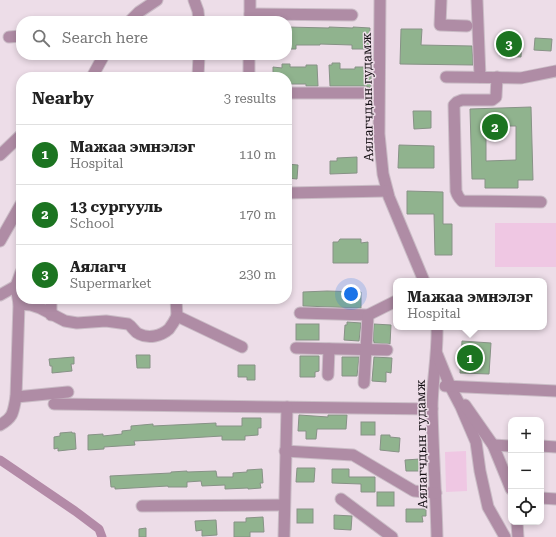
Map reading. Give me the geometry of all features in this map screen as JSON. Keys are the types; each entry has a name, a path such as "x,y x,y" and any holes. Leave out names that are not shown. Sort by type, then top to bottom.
{"street":[{"path":"135,16 157,0"},
{"path":"194,0 198,16"},
{"path":"250,0 250,16"},
{"name":"Аялагчдын гудамж","path":"380,0 379,134 383,174 388,197 421,278"},
{"path":"441,0 440,25 467,26"},
{"path":"477,0 480,77"},
{"path":"284,16 352,14"},
{"path":"9,37 16,36"},
{"path":"95,72 101,60"},
{"path":"198,72 199,60"},
{"path":"249,60 249,72"},
{"path":"446,76 521,78 556,71"},
{"path":"497,77 496,97 492,100 462,100 454,105 457,195 462,201 541,202"},
{"path":"292,94 365,93"},
{"path":"0,155 16,140"},
{"path":"292,193 387,191"},
{"path":"0,241 3,229 16,211"},
{"path":"0,295 16,286"},
{"path":"300,313 368,315 393,302"},
{"path":"0,425 11,416 16,397 19,304 31,305 40,308 65,321 77,323 106,321 128,324 139,334 153,336 162,334 169,329 178,316 177,304"},
{"path":"51,304 51,315"},
{"path":"364,383 368,315"},
{"path":"178,316 242,347"},
{"name":"Аялагчдын гудамж","path":"437,330 432,408 437,537"},
{"path":"296,348 387,350"},
{"path":"328,375 329,349"},
{"path":"436,352 476,442 480,471 488,507 506,537"},
{"path":"433,385 556,391"},
{"path":"451,386 494,445 508,481"},
{"path":"16,397 68,392"},
{"path":"54,404 432,408"},
{"path":"284,537 286,407"},
{"path":"494,445 508,446"},
{"path":"544,446 556,447"},
{"path":"285,451 353,455 414,491 436,493"},
{"path":"544,498 556,499"},
{"path":"341,499 392,537"},
{"path":"142,506 284,505"},
{"path":"517,525 518,537"}],"shaded area":[{"path":"495,223 556,223 556,267 495,267"},
{"path":"466,451 467,491 446,492 445,452"}],"building":[{"path":"292,27 370,28 369,49 352,49 352,45 320,44 296,45 296,49 292,49"},
{"path":"401,29 422,29 421,45 472,46 473,65 400,64"},
{"path":"501,37 522,38 521,57 500,56"},
{"path":"535,38 552,39 551,51 534,50"},
{"path":"332,63 340,63 340,69 371,67 371,90 369,87 365,86 330,86 329,65 332,65"},
{"path":"282,64 290,64 290,67 317,65 318,86 292,84 292,72 273,72 273,67 282,68"},
{"path":"531,107 533,180 518,180 518,188 485,188 485,179 472,179 470,109","holes":["486,126 516,126 516,160 486,161"]},
{"path":"413,111 431,111 431,128 414,129"},
{"path":"399,145 434,146 434,168 398,168"},
{"path":"357,157 357,173 330,174 330,161 337,161 337,158"},
{"path":"292,164 298,165 297,179 292,178"},
{"path":"407,191 443,192 443,224 452,224 452,255 435,255 434,214 407,214"},
{"path":"340,239 361,239 361,243 368,242 368,263 333,263 333,242 338,242"},
{"path":"303,292 361,292 361,308 303,306"},
{"path":"347,322 361,323 359,341 344,340 345,325 347,325"},
{"path":"296,324 319,324 319,340 296,340"},
{"path":"374,324 391,325 390,344 374,343"},
{"path":"462,341 491,343 489,374 460,373"},
{"path":"136,355 150,355 150,368 137,368"},
{"path":"300,356 319,356 319,371 315,372 315,377 300,377"},
{"path":"74,357 74,364 71,364 72,371 52,373 52,366 50,366 49,359"},
{"path":"342,357 359,357 357,376 342,376"},
{"path":"374,357 392,358 391,373 386,372 386,382 372,381"},
{"path":"238,365 255,365 255,380 247,380 247,377 238,377"},
{"path":"299,415 328,417 328,415 347,415 346,429 317,429 316,439 306,439 306,431 298,431"},
{"path":"242,418 261,418 261,428 258,428 258,435 245,436 245,440 222,440 222,436 134,441 135,445 104,447 104,449 88,450 88,435 103,434 103,436 122,434 122,431 131,430 131,426 153,424 153,426 216,423 216,426 242,426"},
{"path":"361,422 375,422 375,435 361,435"},
{"path":"60,433 75,433 76,449 58,451 58,448 54,449 54,437 60,436"},
{"path":"381,435 390,435 390,437 400,438 399,452 380,450"},
{"path":"420,459 420,471 406,471 405,460"},
{"path":"297,468 315,468 314,482 296,482"},
{"path":"262,469 263,483 260,483 261,488 248,489 225,489 225,485 202,486 201,481 187,482 187,487 168,486 115,489 115,487 111,487 110,476 187,471 216,471 217,477 233,477 233,473"},
{"path":"332,469 349,469 349,477 375,477 375,492 361,492 361,484 332,483"},
{"path":"377,492 394,492 394,506 377,506"},
{"path":"297,509 313,509 313,523 297,523"},
{"path":"406,509 426,509 426,516 422,516 423,522 406,522"},
{"path":"334,515 352,516 351,530 334,529"},
{"path":"263,517 264,532 250,532 250,537 234,537 234,522 246,522 246,518"},
{"path":"216,520 217,535 202,536 202,530 196,531 195,521"},
{"path":"146,528 146,537 139,537 139,529"}],"waterway":[{"path":"0,460 99,529 102,537"}],"place":[{"name":"Аялагч","path":"509,44"},
{"name":"13 сургууль","path":"495,127"},
{"name":"Maжаа эмнэлэг","path":"470,358"}]}
